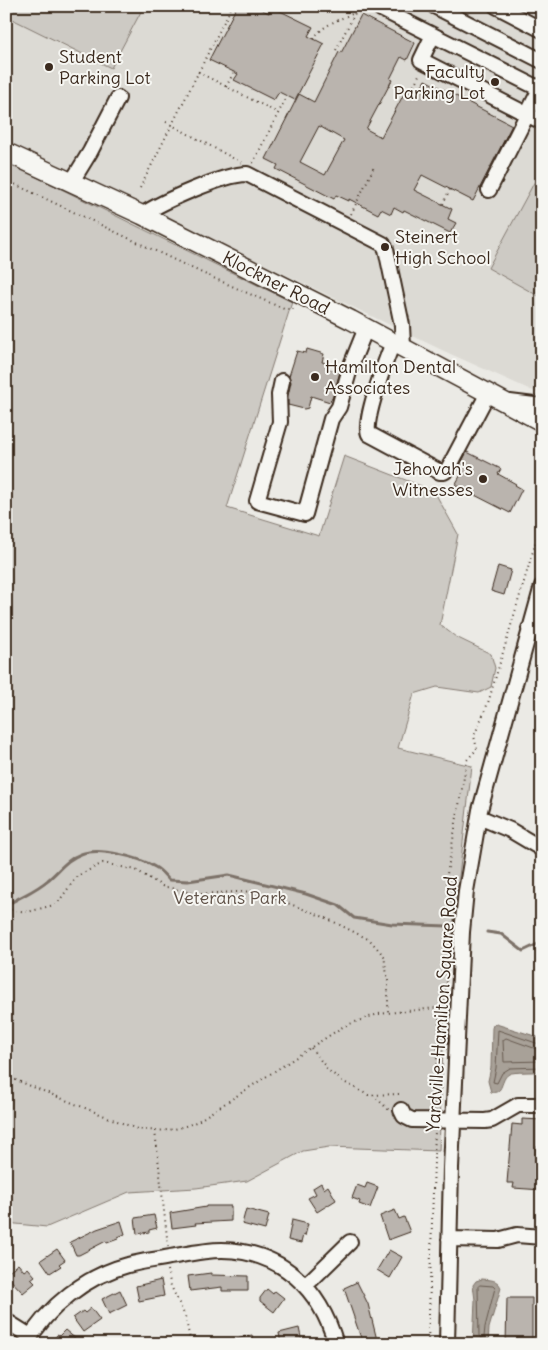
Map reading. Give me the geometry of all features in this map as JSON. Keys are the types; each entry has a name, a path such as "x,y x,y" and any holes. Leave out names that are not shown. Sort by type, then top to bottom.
{"main road":[{"name":"Klockner Road","path":"6,152 142,215 366,328 542,422"}],"street":[{"path":"434,6 542,61"},
{"path":"496,6 542,30"},
{"path":"381,7 433,35 541,87 489,190"},
{"path":"433,35 421,60 542,122"},
{"path":"71,183 90,152 118,98"},
{"path":"142,215 154,206 228,177 249,171 383,244 386,249 402,325 398,345 386,359 367,428 369,434 377,439 440,472 448,469 488,393"},
{"path":"282,382 278,395 280,422 257,501 305,514 331,419 339,407 351,365 366,328"},
{"path":"504,402 542,406"},
{"name":"Yardville-Hamilton Square Road","path":"447,1344 453,1121 466,892 479,817 536,630 542,586"},
{"path":"479,817 510,830 542,849"},
{"path":"401,1112 412,1120 492,1120 518,1105 542,1104"},
{"path":"449,1239 498,1240 517,1235 542,1237"},
{"path":"306,1285 350,1242"},
{"path":"6,1321 28,1340 56,1306 89,1281 128,1265 205,1251 240,1251 260,1256 276,1264 306,1285 324,1310 331,1325 336,1344"}],"path":[{"path":"140,188 232,6"},
{"path":"336,50 355,13 356,6"},
{"path":"314,39 316,35 334,22 355,13 381,7"},
{"path":"412,90 426,62"},
{"path":"198,72 278,113"},
{"path":"226,87 234,72"},
{"path":"166,122 249,171 287,96"},
{"path":"349,218 374,167"},
{"path":"6,180 202,274 284,309 294,309"},
{"path":"443,204 450,189"},
{"path":"466,892 452,889 446,881 467,760 477,749 474,736 488,702 542,521"},
{"path":"6,909 28,912 57,904 77,876 103,863 136,870 162,886 196,894 256,891 324,917 370,940 384,956 388,981 388,1013"},
{"path":"6,1076 137,1129 155,1131 181,1128 198,1121 344,1026 378,1014 459,1005"},
{"path":"428,1344 434,1120 440,1007"},
{"path":"311,1048 329,1071 344,1082 368,1095 401,1094"},
{"path":"373,1095 391,1112 401,1112"},
{"path":"155,1131 168,1246 166,1258 167,1272 185,1316 192,1344"}],"shaded area":[{"name":"Steinert High School","path":"6,6 542,6 542,395 446,352 6,140"}],"green space":[{"path":"6,6 144,6 111,68 6,16"},
{"name":"Veterans Park","path":"6,162 292,302 227,508 319,536 344,456 434,491 458,534 440,625 456,637 491,654 495,668 491,687 479,693 437,687 414,694 398,748 472,766 445,995 439,1151 329,1147 303,1151 247,1181 196,1188 129,1192 47,1227 6,1223"},
{"path":"542,168 542,298 488,268"}],"water":[{"path":"496,1024 538,1037 542,1045 542,1071 509,1074 498,1091 491,1092 488,1081 491,1067 492,1028"},
{"path":"482,1279 496,1281 501,1288 489,1328 488,1344 473,1344 475,1300 473,1285 476,1281"}],"building":[{"path":"237,6 254,6 269,13 272,7 313,27 308,36 324,44 295,100 279,92 274,100 234,80 238,74 209,60"},
{"path":"361,15 415,43 407,60 401,57 390,79 392,80 366,129 381,137 407,88 418,93 425,80 512,125 473,201 422,175 414,190 452,209 448,219 456,223 450,233 394,207 391,214 381,209 378,214 349,199 349,201 336,195 334,199 276,169 278,165 266,159 299,94 314,102 339,52 341,53","holes":["319,126 344,140 325,175 300,162"]},
{"name":"Hamilton Dental Associates","path":"307,349 324,354 322,362 327,363 326,368 340,372 330,402 311,396 308,408 304,409 288,405 291,382 289,376 297,351 306,353"},
{"name":"Jehovah's Witnesses","path":"467,452 501,469 498,474 522,489 510,513 455,485 463,471 458,469"},
{"path":"498,566 511,570 504,595 491,591"},
{"path":"522,1119 542,1120 542,1147 536,1147 535,1164 542,1165 542,1190 513,1188 514,1183 507,1183 512,1124 522,1125"},
{"path":"321,1183 324,1189 328,1186 336,1200 317,1212 308,1198 316,1194 313,1188"},
{"path":"367,1183 378,1187 370,1208 359,1204 360,1201 352,1198 357,1185 365,1188"},
{"path":"206,1206 231,1206 231,1221 195,1223 196,1225 172,1228 170,1213"},
{"path":"246,1209 269,1215 265,1230 242,1224"},
{"path":"395,1210 399,1219 404,1217 410,1232 388,1240 380,1216"},
{"path":"154,1215 157,1228 149,1230 149,1232 137,1234 135,1218"},
{"path":"292,1220 308,1224 301,1243 288,1240"},
{"path":"121,1221 125,1234 118,1237 118,1239 107,1243 106,1241 76,1255 70,1242 97,1229"},
{"path":"57,1249 65,1260 59,1264 61,1266 50,1273 41,1260"},
{"path":"389,1250 402,1257 390,1278 377,1270"},
{"path":"18,1264 24,1271 28,1268 35,1276 31,1279 35,1283 23,1293 6,1275"},
{"path":"211,1273 211,1275 248,1276 248,1291 222,1291 222,1287 190,1291 188,1276"},
{"path":"161,1280 164,1296 139,1301 136,1286"},
{"path":"357,1282 368,1304 377,1340 363,1344 344,1288"},
{"path":"267,1289 273,1294 275,1291 284,1298 274,1312 260,1301 260,1298"},
{"path":"120,1290 127,1305 109,1314 102,1299"},
{"path":"507,1298 532,1298 532,1344 506,1344"},
{"path":"91,1308 100,1320 83,1332 73,1318"},
{"path":"299,1328 302,1342 281,1344 279,1333"},
{"path":"65,1330 82,1344 50,1344 57,1335 59,1336"},
{"path":"252,1335 254,1344 229,1344 228,1341"}],"waterway":[{"path":"6,901 12,902 40,886 76,856 89,852 108,852 148,863 161,871 169,880 188,881 229,875 306,894 338,905 354,918 392,924 448,926"},
{"path":"487,932 501,934 523,951 542,942"}],"place":[{"name":"Student Parking Lot","path":"49,67"},
{"name":"Faculty Parking Lot","path":"495,82"},
{"name":"Steinert High School","path":"385,247"},
{"name":"Hamilton Dental Associates","path":"315,377"},
{"name":"Jehovah's Witnesses","path":"483,479"}]}
